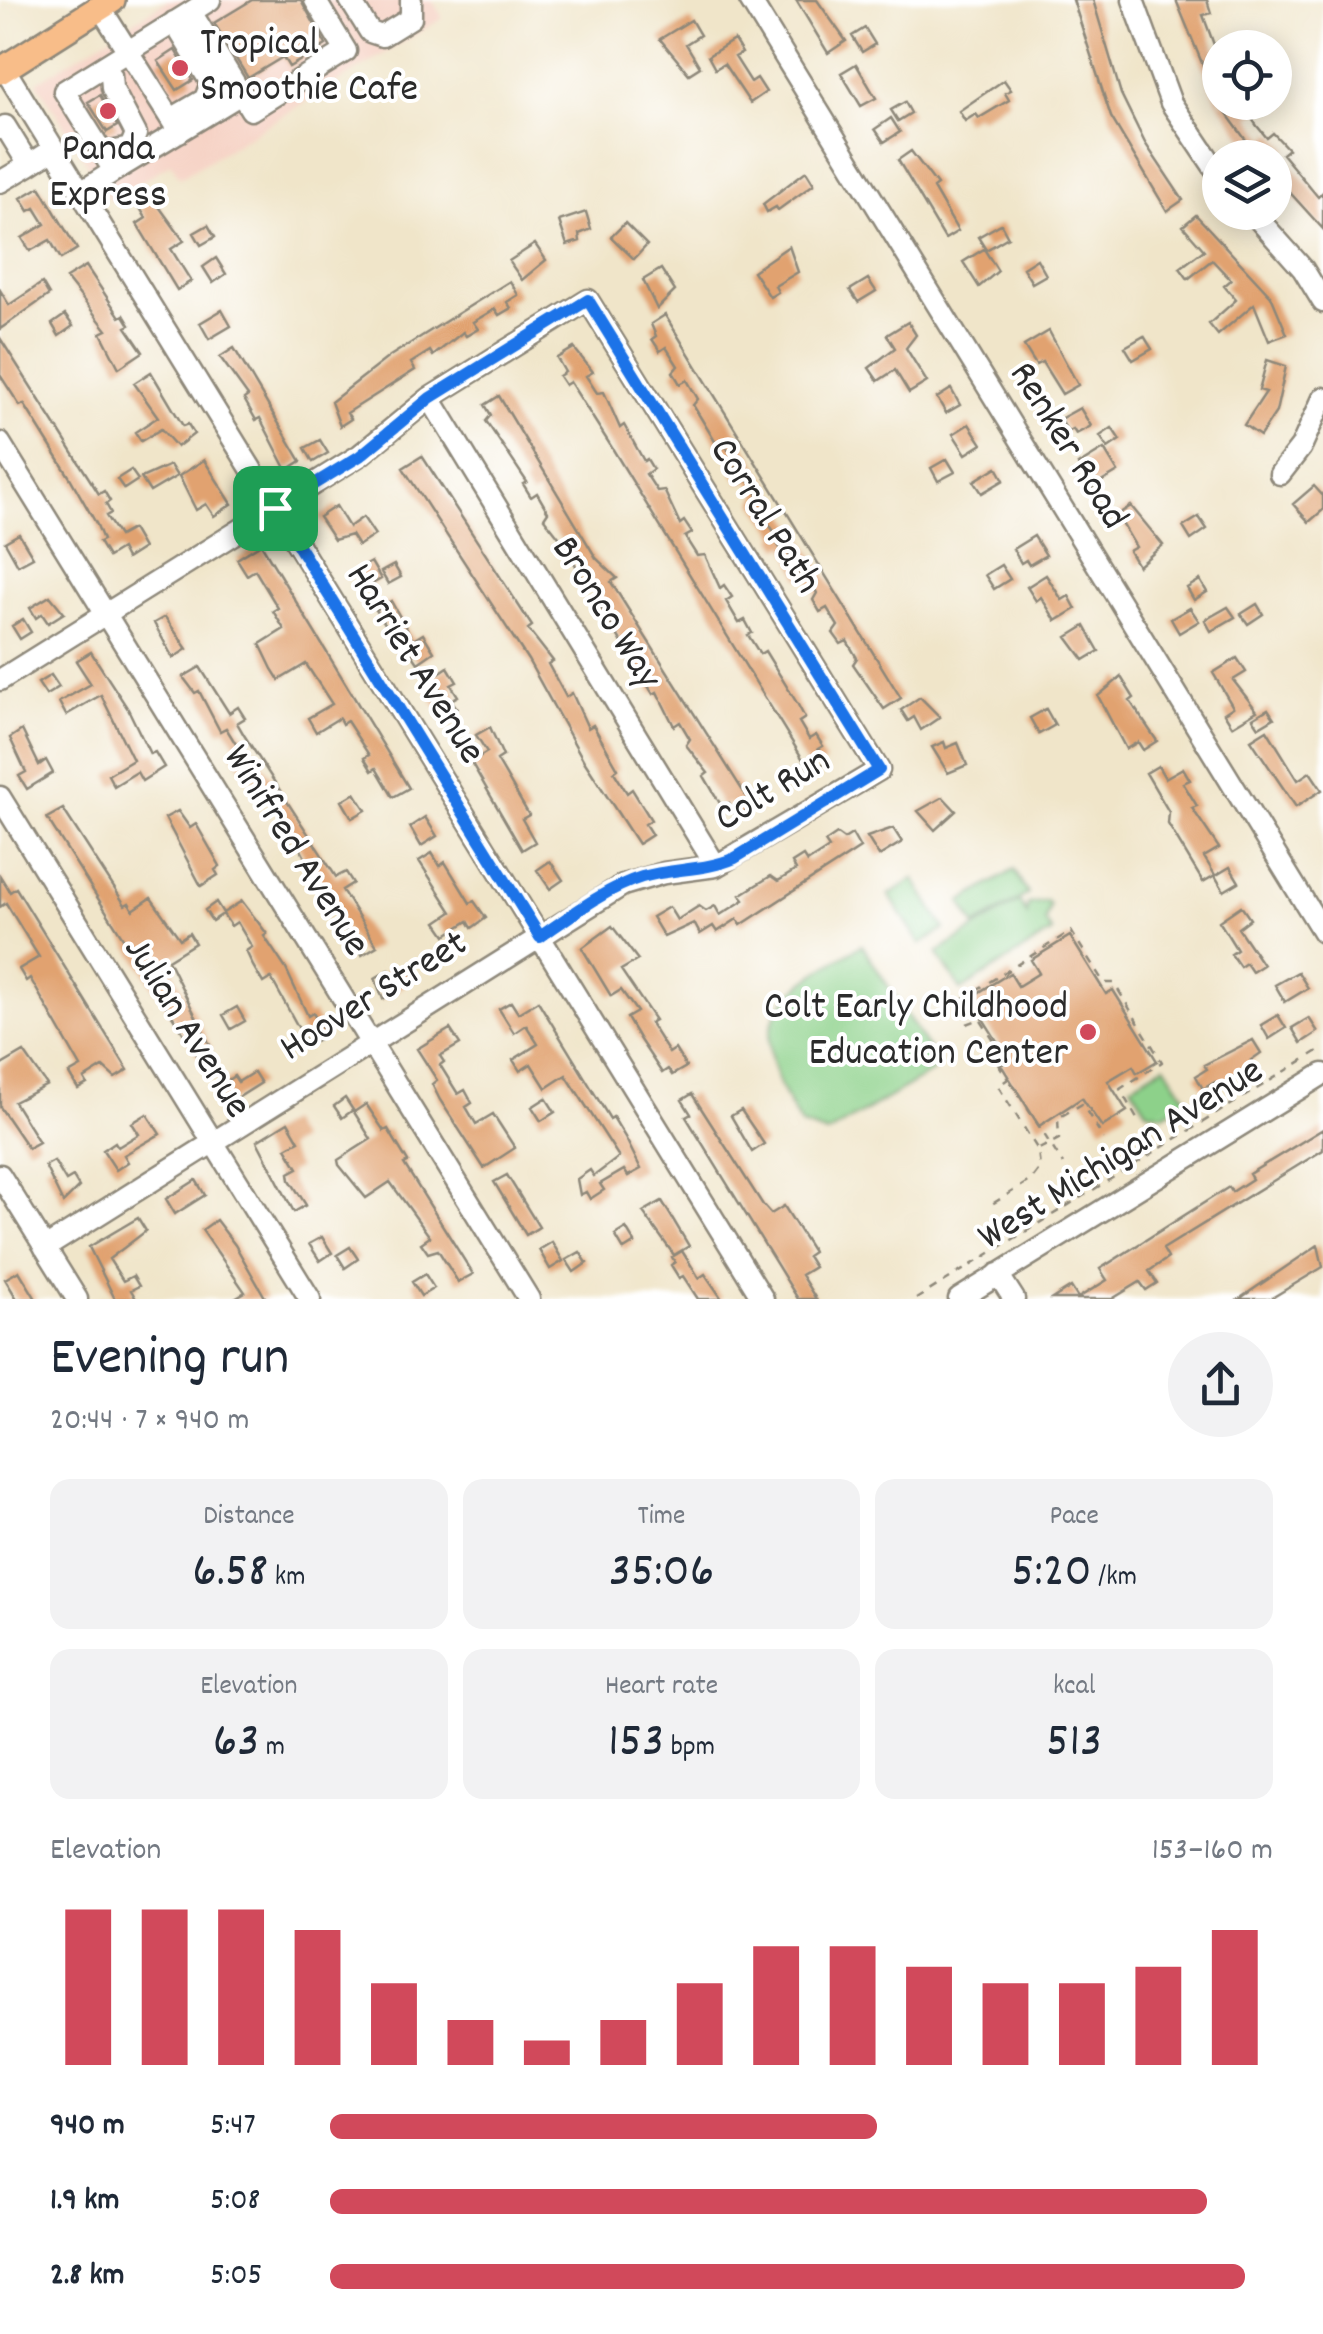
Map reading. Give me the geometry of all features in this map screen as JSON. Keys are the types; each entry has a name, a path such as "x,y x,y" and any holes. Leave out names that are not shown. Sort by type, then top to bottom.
{"main road":[{"path":"2,69 106,4"}],"street":[{"path":"110,163 64,92 108,71 128,52 210,0"},
{"path":"182,17 251,110 346,51 315,0"},
{"path":"350,0 370,32 382,36 411,18 411,0"},
{"name":"Renker Road","path":"750,0 1323,932"},
{"path":"1133,0 1170,103 1202,150"},
{"path":"106,4 128,52 175,125"},
{"path":"110,163 155,146 205,99 211,83 182,17"},
{"name":"Harriet Avenue","path":"2,69 763,1299"},
{"path":"108,71 155,146"},
{"path":"80,192 130,148 136,134 108,71"},
{"path":"175,125 242,94"},
{"path":"0,128 5,126 29,165"},
{"path":"0,182 54,149"},
{"path":"1268,230 1294,258 1323,302"},
{"name":"Corral Path","path":"430,398 588,300 879,770"},
{"path":"0,680 360,456 430,398"},
{"name":"Bronco Way","path":"430,398 716,866"},
{"path":"1280,474 1321,412"},
{"name":"Winifred Avenue","path":"0,443 528,1299"},
{"name":"Colt Run","path":"540,937 623,885 664,873 716,866 879,770"},
{"name":"Julian Avenue","path":"0,796 310,1299"},
{"name":"Hoover Street","path":"45,1248 540,937"},
{"name":"West Michigan Avenue","path":"959,1299 1323,1074"},
{"path":"0,1175 77,1299"},
{"path":"998,1274 1014,1299"}],"path":[{"path":"962,999 1071,931 1104,983 1114,984 1162,1062 1120,1089 1138,1119"},
{"path":"967,1024 980,1018 994,1042 992,1054 1063,1164"},
{"path":"916,1299 1323,1048"},
{"path":"992,1204 1030,1180 1040,1168 1038,1150 998,1086 1008,1079"},
{"path":"1038,1150 1062,1131 1058,1118 1082,1104 1104,1139"}],"shaded area":[{"path":"168,0 432,0 443,18 180,178 171,163 110,201 37,82"}],"green space":[{"path":"1014,870 1028,894 975,926 961,902"},
{"path":"914,879 945,929 920,944 889,895"},
{"path":"1019,901 1027,914 1028,904 1047,901 1050,906 1045,921 1052,932 961,990 937,953"},
{"path":"862,945 934,1058 932,1072 827,1134 801,1125 772,1063 770,1039 774,1018 786,999"},
{"path":"1165,1065 1188,1100 1164,1114 1147,1110 1131,1085"}],"building":[{"path":"252,0 301,0 326,45 289,67 283,57 248,78 214,23"},
{"path":"796,0 817,0 846,41 828,53"},
{"path":"1073,0 1093,0 1121,94 1145,143 1183,200 1167,211 1111,117"},
{"path":"1176,0 1207,0 1211,13 1203,15 1209,30 1202,30 1202,63"},
{"path":"691,20 700,35 686,44 700,67 689,74 660,39"},
{"path":"865,28 875,44 862,52 852,36"},
{"path":"734,40 742,53 735,57 751,82 757,78 766,92 750,103 724,64 715,69 708,56"},
{"name":"Tropical Smoothie Cafe","path":"175,50 193,80 177,90 158,61"},
{"path":"856,64 876,98 861,106 841,73"},
{"path":"1004,80 1011,90 1005,93 1009,100 979,118 976,114 965,121 959,111"},
{"path":"100,95 117,126 107,132 88,102"},
{"path":"905,102 911,113 898,121 891,110"},
{"path":"891,118 900,132 884,142 875,129"},
{"path":"1231,120 1253,120 1267,138 1273,133 1280,140 1246,140"},
{"path":"911,151 937,185 933,188 958,231 945,239 898,160"},
{"path":"1292,166 1318,197 1323,192 1323,229 1292,195"},
{"path":"806,171 814,184 778,210 776,207 767,212 763,204"},
{"path":"40,187 77,249 61,259 50,240 30,251 22,238 45,224 35,208 29,211 21,198"},
{"path":"147,190 184,241 171,249 191,281 177,290 137,224 146,218 134,198"},
{"path":"586,212 591,229 579,234 580,241 567,245 559,221"},
{"path":"1196,215 1202,221 1202,230 1210,230 1271,296 1287,334 1269,341 1254,304 1218,335 1209,324 1236,300 1224,286 1231,280 1212,260 1188,279 1180,268 1204,250 1183,226"},
{"path":"625,223 647,245 634,259 611,237"},
{"path":"1001,224 1008,237 986,250 978,237"},
{"path":"208,225 215,237 201,245 194,233"},
{"path":"535,244 546,260 522,280 509,261"},
{"path":"789,246 798,272 775,286 778,292 770,297 753,271"},
{"path":"984,249 998,271 979,287 963,262"},
{"path":"216,258 226,274 213,283 203,267"},
{"path":"1037,259 1046,275 1032,283 1023,268"},
{"path":"86,266 120,317 124,315 130,325 126,327 143,352 119,368 101,333 107,330 66,278"},
{"path":"661,269 675,291 657,309 643,280"},
{"path":"868,279 876,291 858,302 850,290"},
{"path":"510,281 518,295 507,302 511,308 499,315 495,309 473,322 478,329 466,336 463,332 433,356 430,351 411,363 415,370 347,413 351,419 340,426 331,402 390,356"},
{"path":"42,283 49,295 0,329 0,290 9,305"},
{"path":"222,310 231,326 209,339 200,323"},
{"path":"65,315 73,326 59,336 52,324"},
{"path":"665,315 901,698 884,709 853,664 857,658 847,641 841,644 833,633 838,626 827,608 820,612 813,600 817,593 806,575 800,579 785,545 780,548 774,538 777,536 754,502 758,495 748,479 740,484 733,472 738,465 726,446 720,450 693,405 698,399 687,380 680,384 673,372 678,366 666,347 660,351 652,339 656,336 651,324"},
{"path":"908,322 916,335 906,348 927,382 909,393 895,370 878,381 869,368 895,348 887,335"},
{"path":"1049,331 1078,385 1062,394 1042,362 1036,365 1024,346"},
{"path":"1144,336 1152,349 1133,360 1125,347"},
{"path":"0,338 99,494 104,491 111,513 106,516 119,536 132,529 143,548 126,559 121,549 108,557 99,542 103,540 97,525 69,476 24,404 20,406 0,375"},
{"path":"234,348 301,461 287,470 260,418 256,420 244,399 248,396 220,357"},
{"path":"574,348 593,372 586,376 597,393 604,392 620,428 624,425 644,461 647,459 653,469 646,474 657,491 664,490 680,524 684,521 692,533 685,537 697,556 705,555 720,588 724,585 732,597 726,601 739,623 745,620 752,633 748,635 760,654 765,651 797,703 805,718 799,722 809,739 816,735 826,762 810,771 609,443 570,382 565,385 559,376 565,372 557,358"},
{"path":"1267,360 1286,366 1276,412 1260,436 1244,425 1266,392 1259,390"},
{"path":"151,372 183,426 188,424 194,434 177,447 161,429 141,441 135,432 158,417 134,383"},
{"path":"951,389 960,405 946,413 937,398"},
{"path":"499,396 596,558 617,578 611,582 753,807 737,817 729,803 722,807 704,776 708,773 686,745 690,739 680,722 674,726 657,692 653,694 598,603 603,600 589,579 584,582 566,546 544,518 548,512 537,493 531,497 523,484 527,482 486,421 491,415 485,405"},
{"path":"1080,408 1091,426 1076,434 1073,429 1068,432 1060,419"},
{"path":"969,424 982,444 966,454 953,434"},
{"path":"1112,428 1120,440 1108,448 1100,436"},
{"path":"320,440 328,453 313,462 305,448"},
{"path":"1104,449 1118,472 1091,488 1078,465"},
{"path":"422,456 532,626 528,629 553,661 548,664 566,697 572,693 588,728 593,725 618,769 614,772 627,793 632,789 651,820 645,824 652,835 638,844 584,761 528,660 403,468"},
{"path":"947,459 955,472 938,481 931,468"},
{"path":"204,460 232,504 214,516 206,504 196,510 179,476"},
{"path":"170,465 177,476 150,492 141,478"},
{"path":"997,467 1004,480 982,493 974,481"},
{"path":"131,470 138,480 124,489 117,479"},
{"path":"1314,486 1323,496 1323,510 1309,522 1293,504"},
{"path":"336,506 349,527 363,517 375,535 358,546 351,535 334,540 319,517"},
{"path":"1131,506 1163,545 1138,566 1129,551 1136,547 1117,515"},
{"path":"1199,517 1207,529 1191,540 1183,527"},
{"path":"19,534 33,557 18,565 5,542"},
{"path":"1034,536 1046,555 1029,565 1026,560 1021,563 1013,549"},
{"path":"261,544 409,788 393,797 376,768 372,771 364,758 369,755 347,721 342,724 339,718 316,732 308,718 332,704 306,664 279,680 272,669 260,644 284,629 273,611 278,608 255,570 247,575 237,559"},
{"path":"371,562 381,579 363,589 353,572"},
{"path":"394,565 401,577 388,584 381,572"},
{"path":"1001,565 1010,579 994,589 985,575"},
{"path":"1046,575 1062,600 1069,596 1076,609 1056,621 1041,597 1036,601 1027,587"},
{"path":"1200,580 1207,592 1194,600 1187,588"},
{"path":"50,596 64,613 48,623 42,614 36,618 30,608"},
{"path":"391,601 413,640 423,634 434,652 418,663 406,645 401,648 376,610"},
{"path":"1257,604 1263,614 1248,624 1241,614"},
{"path":"1228,607 1235,617 1211,631 1205,620"},
{"path":"1190,608 1199,621 1179,633 1171,619"},
{"path":"165,617 187,649 173,658 154,623"},
{"path":"23,619 31,632 20,639 12,626"},
{"path":"1085,626 1099,651 1084,660 1067,637"},
{"path":"91,652 128,709 150,754 155,752 164,767 142,781 137,772 114,786 108,775 133,760 101,695 66,715 59,702 91,684 76,661"},
{"path":"1237,658 1246,672 1233,680 1257,711 1232,726 1224,713 1233,707 1213,673"},
{"path":"200,667 229,713 238,707 245,718 237,723 336,877 346,872 353,883 342,890 377,946 362,955 329,905 288,824 250,772 246,775 232,753 239,749 226,728 220,731 199,691 195,693 183,677"},
{"path":"448,667 457,682 451,685 458,696 451,700 457,708 444,717 432,700 443,693 433,677"},
{"path":"51,675 59,687 46,695 38,683"},
{"path":"1121,677 1134,698 1130,701 1157,741 1143,750 1138,742 1126,749 1098,696"},
{"path":"920,697 940,717 921,730 914,717 908,721 901,710"},
{"path":"1046,709 1055,725 1039,734 1030,718"},
{"path":"1268,709 1274,718 1259,727 1253,718"},
{"path":"490,727 503,756 497,760 529,815 522,819 535,842 522,850 471,762 487,752 476,735"},
{"path":"22,730 39,765 46,760 53,773 27,789 19,776 26,772 10,738"},
{"path":"1267,730 1298,780 1310,772 1322,790 1296,807 1251,740"},
{"path":"944,742 946,748 958,743 967,765 948,773 932,747"},
{"path":"1158,766 1165,778 1183,768 1190,780 1183,783 1197,806 1192,808 1219,848 1204,857 1215,875 1203,882 1168,824 1169,812 1146,773"},
{"path":"355,793 366,810 352,818 342,801"},
{"path":"943,797 956,811 935,830 918,811"},
{"path":"63,809 125,905 129,903 133,910 151,898 180,939 189,933 195,943 168,960 212,1049 199,1058 47,818"},
{"path":"178,811 190,828 196,824 220,866 215,870 218,875 201,886 165,818"},
{"path":"425,817 437,836 421,846 410,827"},
{"path":"893,828 902,842 879,856 867,837"},
{"path":"837,834 844,839 852,834 860,848 741,925 737,919 717,932 713,926 700,934 694,923 664,937 652,917 669,907 677,920 699,906 706,911 715,906 720,915 744,900 740,895 771,876 778,881 796,870 792,863 803,856 807,862 829,848 825,842"},
{"path":"432,853 440,866 445,862 470,903 474,901 486,918 472,928 468,921 446,935 437,922 452,912 419,861"},
{"path":"550,861 563,880 550,889 537,870"},
{"path":"1230,867 1239,882 1224,891 1215,876"},
{"path":"0,876 10,892 16,888 128,1070 115,1078 103,1067 84,1079 87,1084 78,1089 69,1074 81,1067 30,978 26,981 19,969 39,957 6,903 0,907"},
{"path":"242,901 267,934 264,936 286,969 308,1016 313,1013 326,1035 308,1045 271,978 263,983 253,966 246,951 252,947 237,922 231,926 223,914 212,921 205,910 216,902 223,913"},
{"path":"1241,906 1250,919 1238,928 1263,965 1252,972 1246,963 1240,967 1231,954 1237,950 1219,921"},
{"path":"612,926 638,960 621,970 655,1020 650,1023 669,1053 675,1049 686,1067 672,1075 668,1069 662,1073 627,1018 637,1012 621,990 611,996 582,948"},
{"name":"Colt Early Childhood Education Center","path":"1070,936 1106,994 1113,990 1157,1061 1137,1073 1133,1066 1108,1081 1127,1111 1102,1127 1082,1098 1039,1126 1001,1065 1009,1060 970,998 1010,973 1018,986 1039,973 1031,960"},
{"path":"409,967 415,978 383,999 375,978 389,970 393,976"},
{"path":"1298,972 1308,988 1285,1002 1275,985"},
{"path":"538,1001 610,1119 613,1117 641,1169 628,1176 624,1170 600,1184 604,1190 590,1199 586,1192 580,1195 577,1179 590,1170 594,1176 619,1157 566,1075 546,1088 531,1064 520,1071 513,1060 538,1044 526,1025 514,1033 499,1009 511,1002 518,1013"},
{"path":"237,1007 245,1021 231,1029 223,1015"},
{"path":"1278,1015 1286,1028 1269,1039 1261,1025"},
{"path":"1309,1018 1318,1032 1301,1043 1292,1028"},
{"path":"450,1029 460,1044 440,1056 444,1062 440,1065 458,1094 465,1090 472,1103 466,1107 476,1124 493,1114 515,1148 484,1168 440,1100 432,1084 437,1080 417,1049"},
{"path":"1253,1040 1261,1053 1251,1060 1254,1064 1218,1087 1215,1082 1203,1089 1196,1076 1207,1069 1204,1065"},
{"path":"24,1052 47,1085 14,1102 39,1142 28,1148 0,1107 0,1066"},
{"path":"254,1072 261,1083 231,1102 227,1097 222,1100 215,1089 234,1076 238,1082"},
{"path":"692,1094 763,1205 771,1214 784,1206 813,1252 807,1256 814,1267 801,1275 816,1299 798,1299 686,1117 691,1114 682,1100"},
{"path":"345,1098 353,1110 342,1118 334,1106"},
{"path":"546,1098 555,1112 541,1121 532,1107"},
{"path":"366,1104 384,1131 388,1129 408,1162 404,1164 473,1274 458,1282 438,1250 428,1253 421,1243 430,1237 390,1182 366,1198 339,1165 338,1160 371,1139 354,1112"},
{"path":"741,1110 764,1144 752,1152 731,1116"},
{"path":"147,1114 160,1134 124,1155 128,1162 116,1170 103,1150 115,1142 118,1147 139,1134 132,1123"},
{"path":"288,1122 299,1141 286,1148 298,1168 289,1173 290,1180 306,1205 294,1212 257,1141"},
{"path":"1323,1129 1323,1150 1163,1249 1168,1258 1149,1271 1157,1283 1146,1290 1140,1282 1112,1299 1052,1299 1071,1287 1078,1298 1107,1280 1100,1269 1229,1187 1232,1192 1252,1179 1249,1174"},
{"path":"54,1161 66,1181 73,1177 79,1187 63,1203 45,1166"},
{"path":"507,1175 539,1227 526,1235 494,1182"},
{"path":"196,1180 205,1195 175,1214 166,1199"},
{"path":"662,1201 689,1246 674,1255 643,1212"},
{"path":"138,1218 146,1231 109,1259 123,1281 133,1276 139,1286 131,1290 136,1299 115,1299 89,1247"},
{"path":"216,1220 266,1299 233,1299 245,1292 202,1230"},
{"path":"626,1228 635,1243 624,1250 615,1235"},
{"path":"322,1237 332,1253 320,1261 309,1244"},
{"path":"552,1242 563,1261 550,1269 539,1250"},
{"path":"1318,1245 1323,1267 1270,1299 1239,1299"},
{"path":"350,1247 358,1259 345,1268 337,1255"},
{"path":"682,1251 699,1278 705,1274 722,1299 698,1299 683,1276 679,1278 671,1265 675,1262 672,1257"},
{"path":"580,1252 587,1263 574,1272 566,1260"},
{"path":"19,1271 36,1299 17,1299 5,1279"},
{"path":"425,1274 434,1288 421,1296 412,1282"}],"place":[{"name":"Tropical Smoothie Cafe","path":"180,68"},
{"name":"Panda Express","path":"108,111"},
{"name":"Colt Early Childhood Education Center","path":"1088,1032"}],"route":[{"path":"588,300 879,770 735,858 716,866 643,877 623,885 540,937 275,508 360,456 430,398 588,300"}]}
